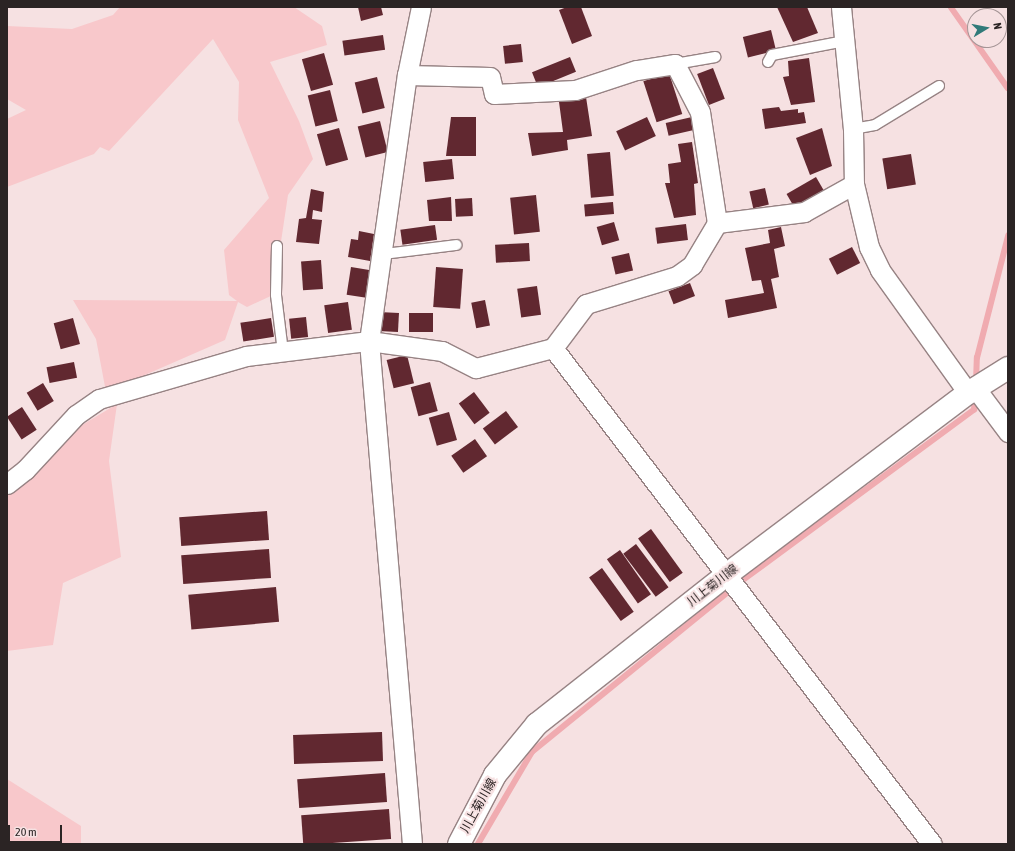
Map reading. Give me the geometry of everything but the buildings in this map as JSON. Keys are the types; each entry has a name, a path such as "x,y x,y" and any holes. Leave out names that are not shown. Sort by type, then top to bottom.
{"main road":[{"name":"川上菊川線","path":"459,844 496,775 537,724 725,576 972,391 1008,368"}],"street":[{"path":"412,844 369,341 384,254 407,76 421,7"},
{"path":"841,7 853,129 854,184 869,247 880,270 972,391 1008,432"},
{"path":"7,484 25,470 76,415 99,399 246,356 369,341 442,351 476,368 553,348 586,304 677,276 692,265 718,223 700,112 675,64 636,70 575,90 494,94 490,77 407,76"},
{"path":"718,223 804,212 854,184"},
{"path":"553,348 725,576 932,844"}],"lane":[{"path":"768,62 772,55 845,41"},
{"path":"675,64 714,58"},
{"path":"853,129 875,125 939,86"},
{"path":"384,254 456,245"},
{"path":"277,246 276,295 283,352"}],"shaded area":[{"path":"120,7 294,7 322,26 327,45 270,62 299,121 313,159 288,195 273,295 247,307 238,302 225,340 106,392 96,339 73,300 237,301 229,295 224,250 269,198 238,120 239,82 213,39 109,151 100,147 94,154 7,187 7,119 26,110 7,99 7,26 72,29 113,15"},
{"path":"117,404 109,461 121,557 63,583 53,645 7,651 7,492 54,442"},
{"path":"7,779 81,826 81,844 7,844"}],"waterway":[{"path":"951,7 1008,88"},
{"path":"976,382 977,358 1008,236"},
{"path":"478,844 532,752 739,583 974,410 975,397"}]}
